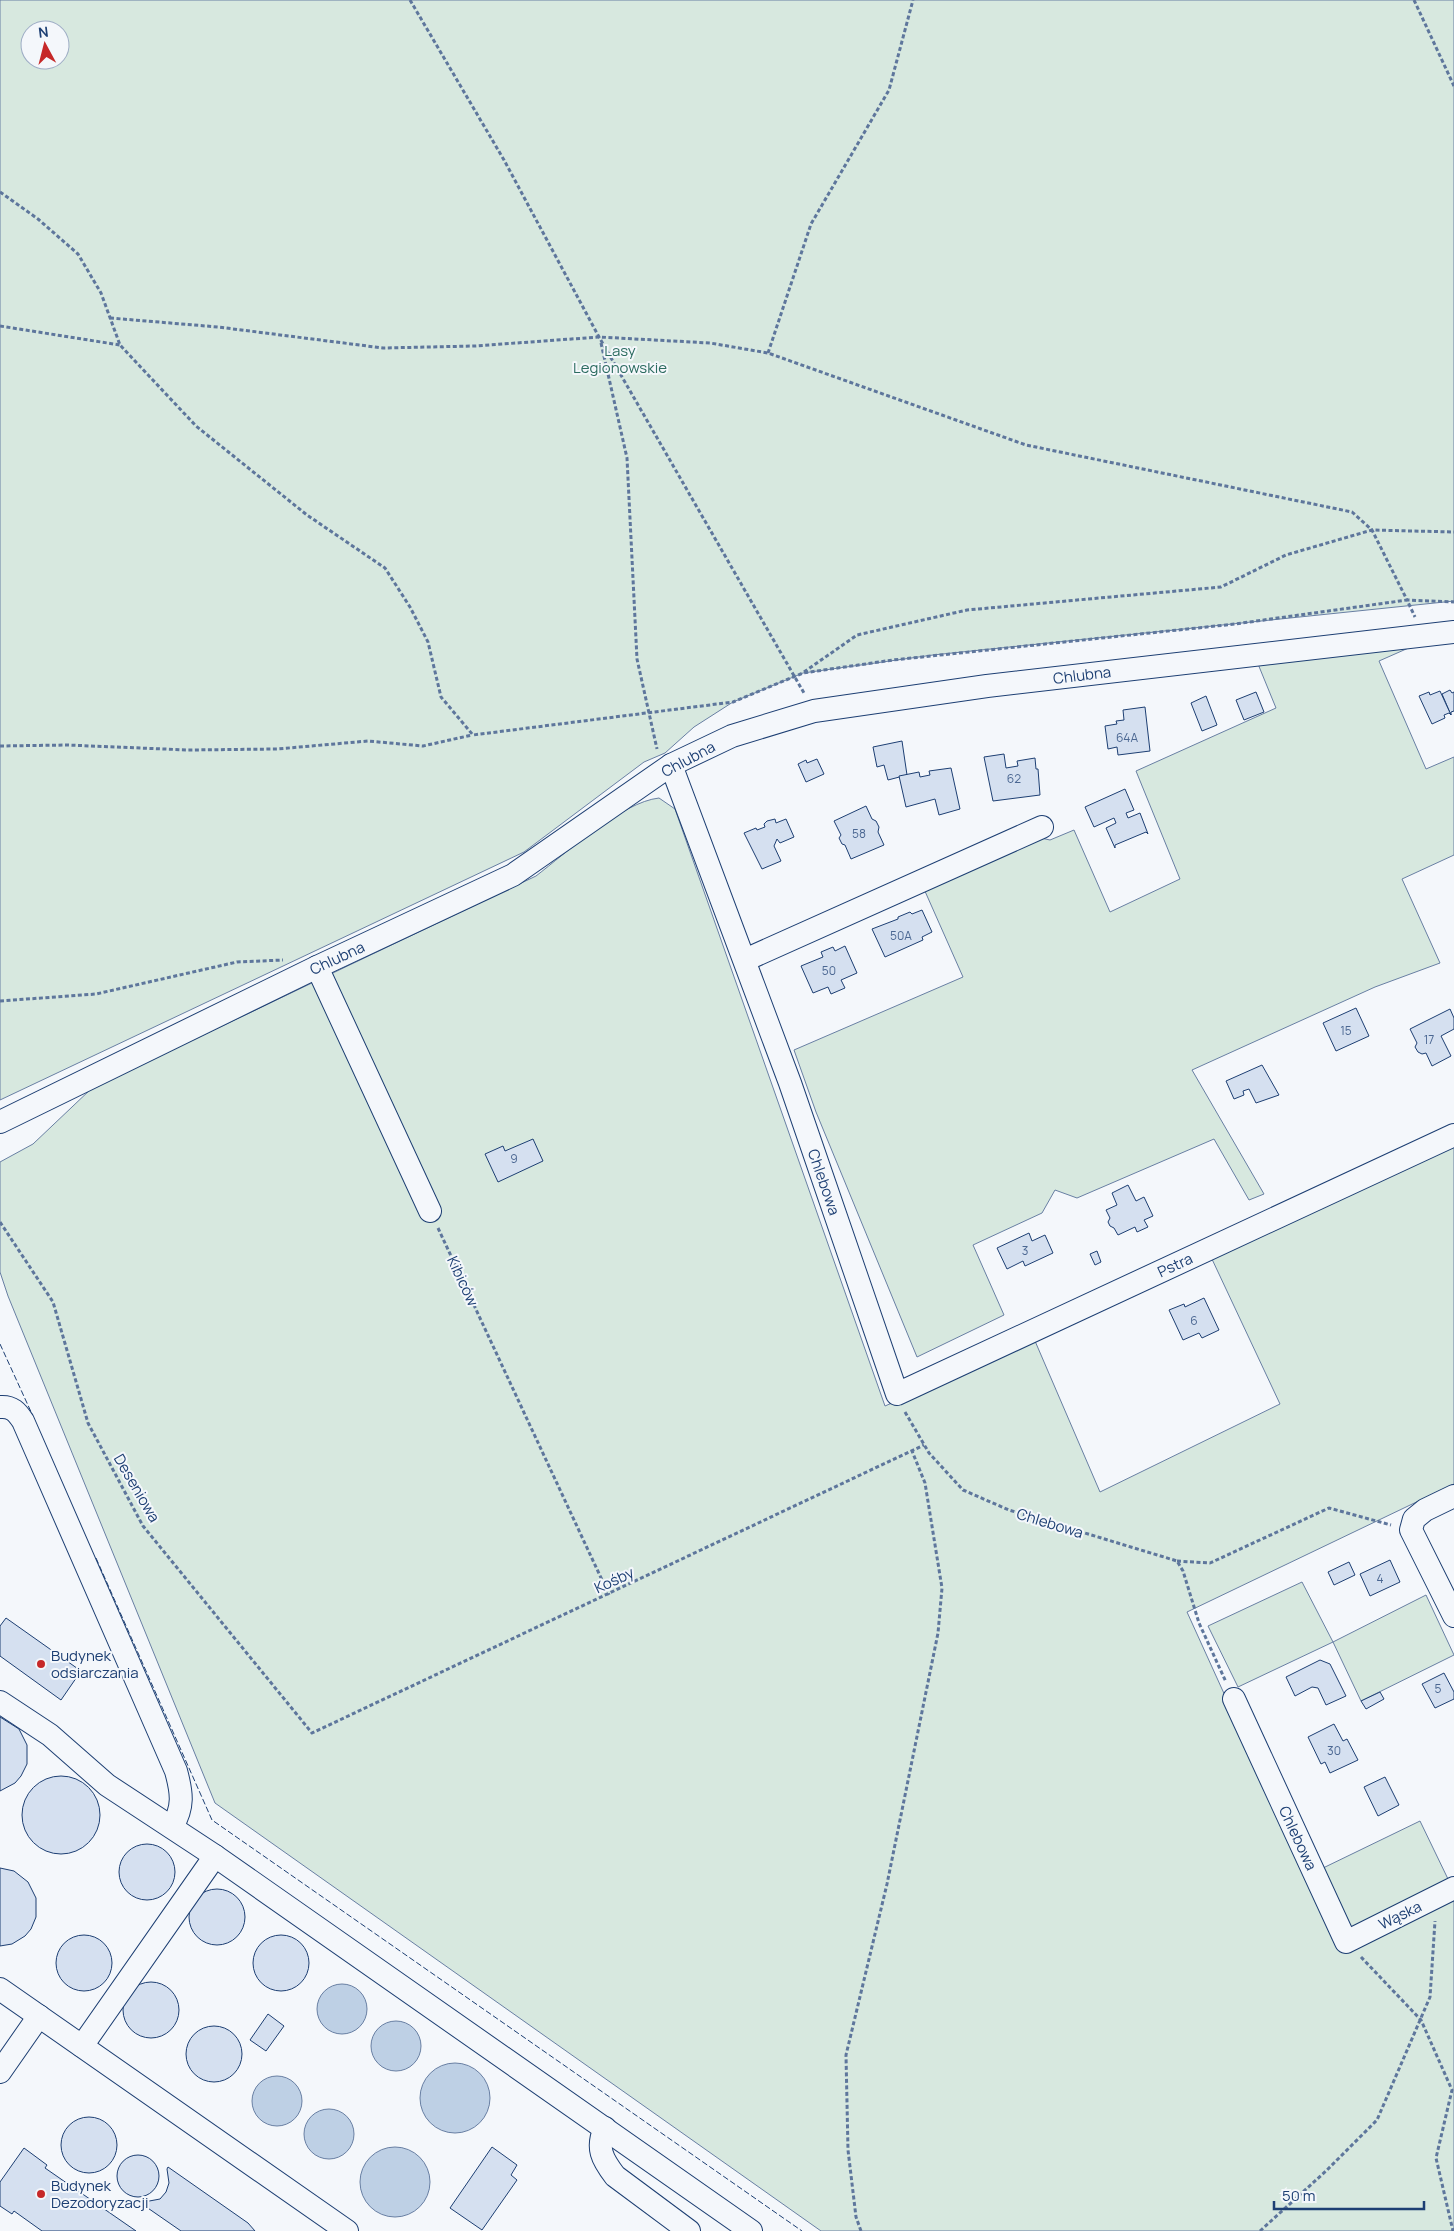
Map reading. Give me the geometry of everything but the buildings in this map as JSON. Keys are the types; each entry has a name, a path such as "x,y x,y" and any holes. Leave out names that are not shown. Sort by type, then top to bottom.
{"street":[{"name":"Chlubna","path":"0,1122 317,967 513,875 667,769 732,736 814,711 987,686 1454,632"},
{"name":"Chlebowa","path":"667,769 745,960 790,1083 897,1394"},
{"path":"745,960 1042,827"},
{"path":"317,967 430,1211"},
{"name":"Pstra","path":"897,1394 1454,1135"},
{"path":"0,1407 7,1406 16,1411 23,1421 176,1771 182,1792 182,1804 172,1828"},
{"path":"1454,1496 1426,1510 1414,1519 1411,1530 1454,1616"},
{"name":"Chlebowa","path":"1234,1699 1346,1942"},
{"path":"0,1702 50,1734 107,1785 215,1856 751,2231"},
{"path":"82,2046 215,1856"},
{"name":"Wąska","path":"1346,1942 1444,1893"},
{"path":"0,1989 347,2231"},
{"path":"0,2072 39,2016"},
{"path":"604,2128 599,2140 600,2151 607,2166 615,2176 689,2231"}],"path":[{"path":"410,0 504,160 599,338 814,711"},
{"path":"768,353 811,224 889,90 913,0"},
{"path":"1414,0 1454,86"},
{"path":"0,192 38,219 78,254 101,293 120,345 196,426 306,515 385,568 410,607 428,642 441,697 473,735"},
{"path":"110,318 218,327 383,348 475,346 599,338 710,343 768,353 1026,445 1352,512 1372,530 1407,600"},
{"path":"0,326 120,345"},
{"path":"599,338 628,458 637,659 648,712 667,769"},
{"path":"803,673 856,635 967,610 1220,587 1286,555 1372,530 1454,532"},
{"path":"0,746 68,745 208,750 277,749 368,741 423,746 473,735 733,702 803,673 893,660 1235,624 1407,600 1454,602"},
{"path":"0,1001 96,994 238,962 284,960"},
{"name":"Kibiców","path":"430,1211 609,1595"},
{"name":"Deseniowa","path":"0,1222 53,1302 88,1423 143,1526 312,1733"},
{"name":"Chlebowa","path":"897,1394 912,1427 924,1445 963,1490 1010,1510 1177,1561 1210,1562 1329,1508 1411,1530"},
{"name":"Kośby","path":"312,1733 609,1595 924,1445"},
{"path":"861,2231 856,2217 848,2150 846,2055 887,1884 938,1633 942,1588 925,1483 912,1451"},
{"path":"1177,1561 1183,1571 1199,1623 1234,1699"},
{"path":"1260,2231 1326,2171 1377,2120 1430,1997 1436,1913 1444,1893"},
{"path":"1346,1942 1421,2020 1452,2090 1436,2158 1453,2231"}],"green space":[{"name":"Lasy Legionowskie","path":"0,0 1454,0 1454,601 933,655 803,673 733,702 694,727 665,753 644,762 524,852 0,1100"},
{"path":"1413,646 1379,661 1426,769 1454,757 1454,855 1402,879 1440,963 1375,987 1192,1070 1264,1194 1249,1200 1214,1139 1077,1198 1055,1190 1042,1213 973,1245 1004,1315 917,1357 816,1112 794,1050 963,977 924,889 1041,838 1050,840 1074,830 1110,912 1180,879 1136,771 1276,708 1258,664"},
{"path":"659,798 675,809 885,1406 1035,1341 1100,1492 1280,1404 1211,1257 1454,1145 1454,1484 1187,1612 1341,1951 1454,1893 1454,2231 821,2231 215,1803 8,1296 0,1272 0,1162 33,1144 92,1088 536,876 578,842 612,818 644,802"},
{"path":"1302,1582 1333,1642 1238,1687 1208,1626"},
{"path":"1426,1595 1454,1655 1361,1701 1333,1642"},
{"path":"1420,1821 1448,1879 1350,1931 1321,1869"}],"water":[{"path":"337,1984 347,1984 360,1991 367,2004 367,2014 360,2027 347,2034 337,2034 328,2030 321,2023 317,2014 317,2004 321,1995 328,1988"},
{"path":"396,2021 406,2023 414,2028 419,2036 421,2046 419,2056 414,2064 406,2069 396,2071 386,2069 378,2064 373,2056 371,2046 373,2036 378,2028 386,2023"},
{"path":"455,2063 468,2066 480,2073 487,2085 490,2098 487,2111 480,2123 468,2130 455,2133 442,2130 430,2123 423,2111 420,2098 423,2085 430,2073 442,2066"},
{"path":"277,2076 287,2078 295,2083 300,2091 302,2101 300,2111 295,2119 287,2124 277,2126 267,2124 259,2119 254,2111 252,2101 254,2091 259,2083 267,2078"},
{"path":"329,2109 339,2111 347,2116 352,2124 354,2134 352,2144 347,2152 339,2157 329,2159 319,2157 311,2152 306,2144 304,2134 306,2124 311,2116 319,2111"},
{"path":"395,2147 408,2150 420,2157 427,2169 430,2182 427,2195 420,2207 408,2214 395,2217 382,2214 370,2207 363,2195 360,2182 363,2169 370,2157 382,2150"}],"fence":[{"path":"0,1344 32,1414"},
{"path":"96,1558 212,1820 802,2231"}],"place":[{"name":"Budynek odsiarczania","path":"41,1664"},
{"name":"Budynek Dezodoryzacji","path":"41,2194"}]}
